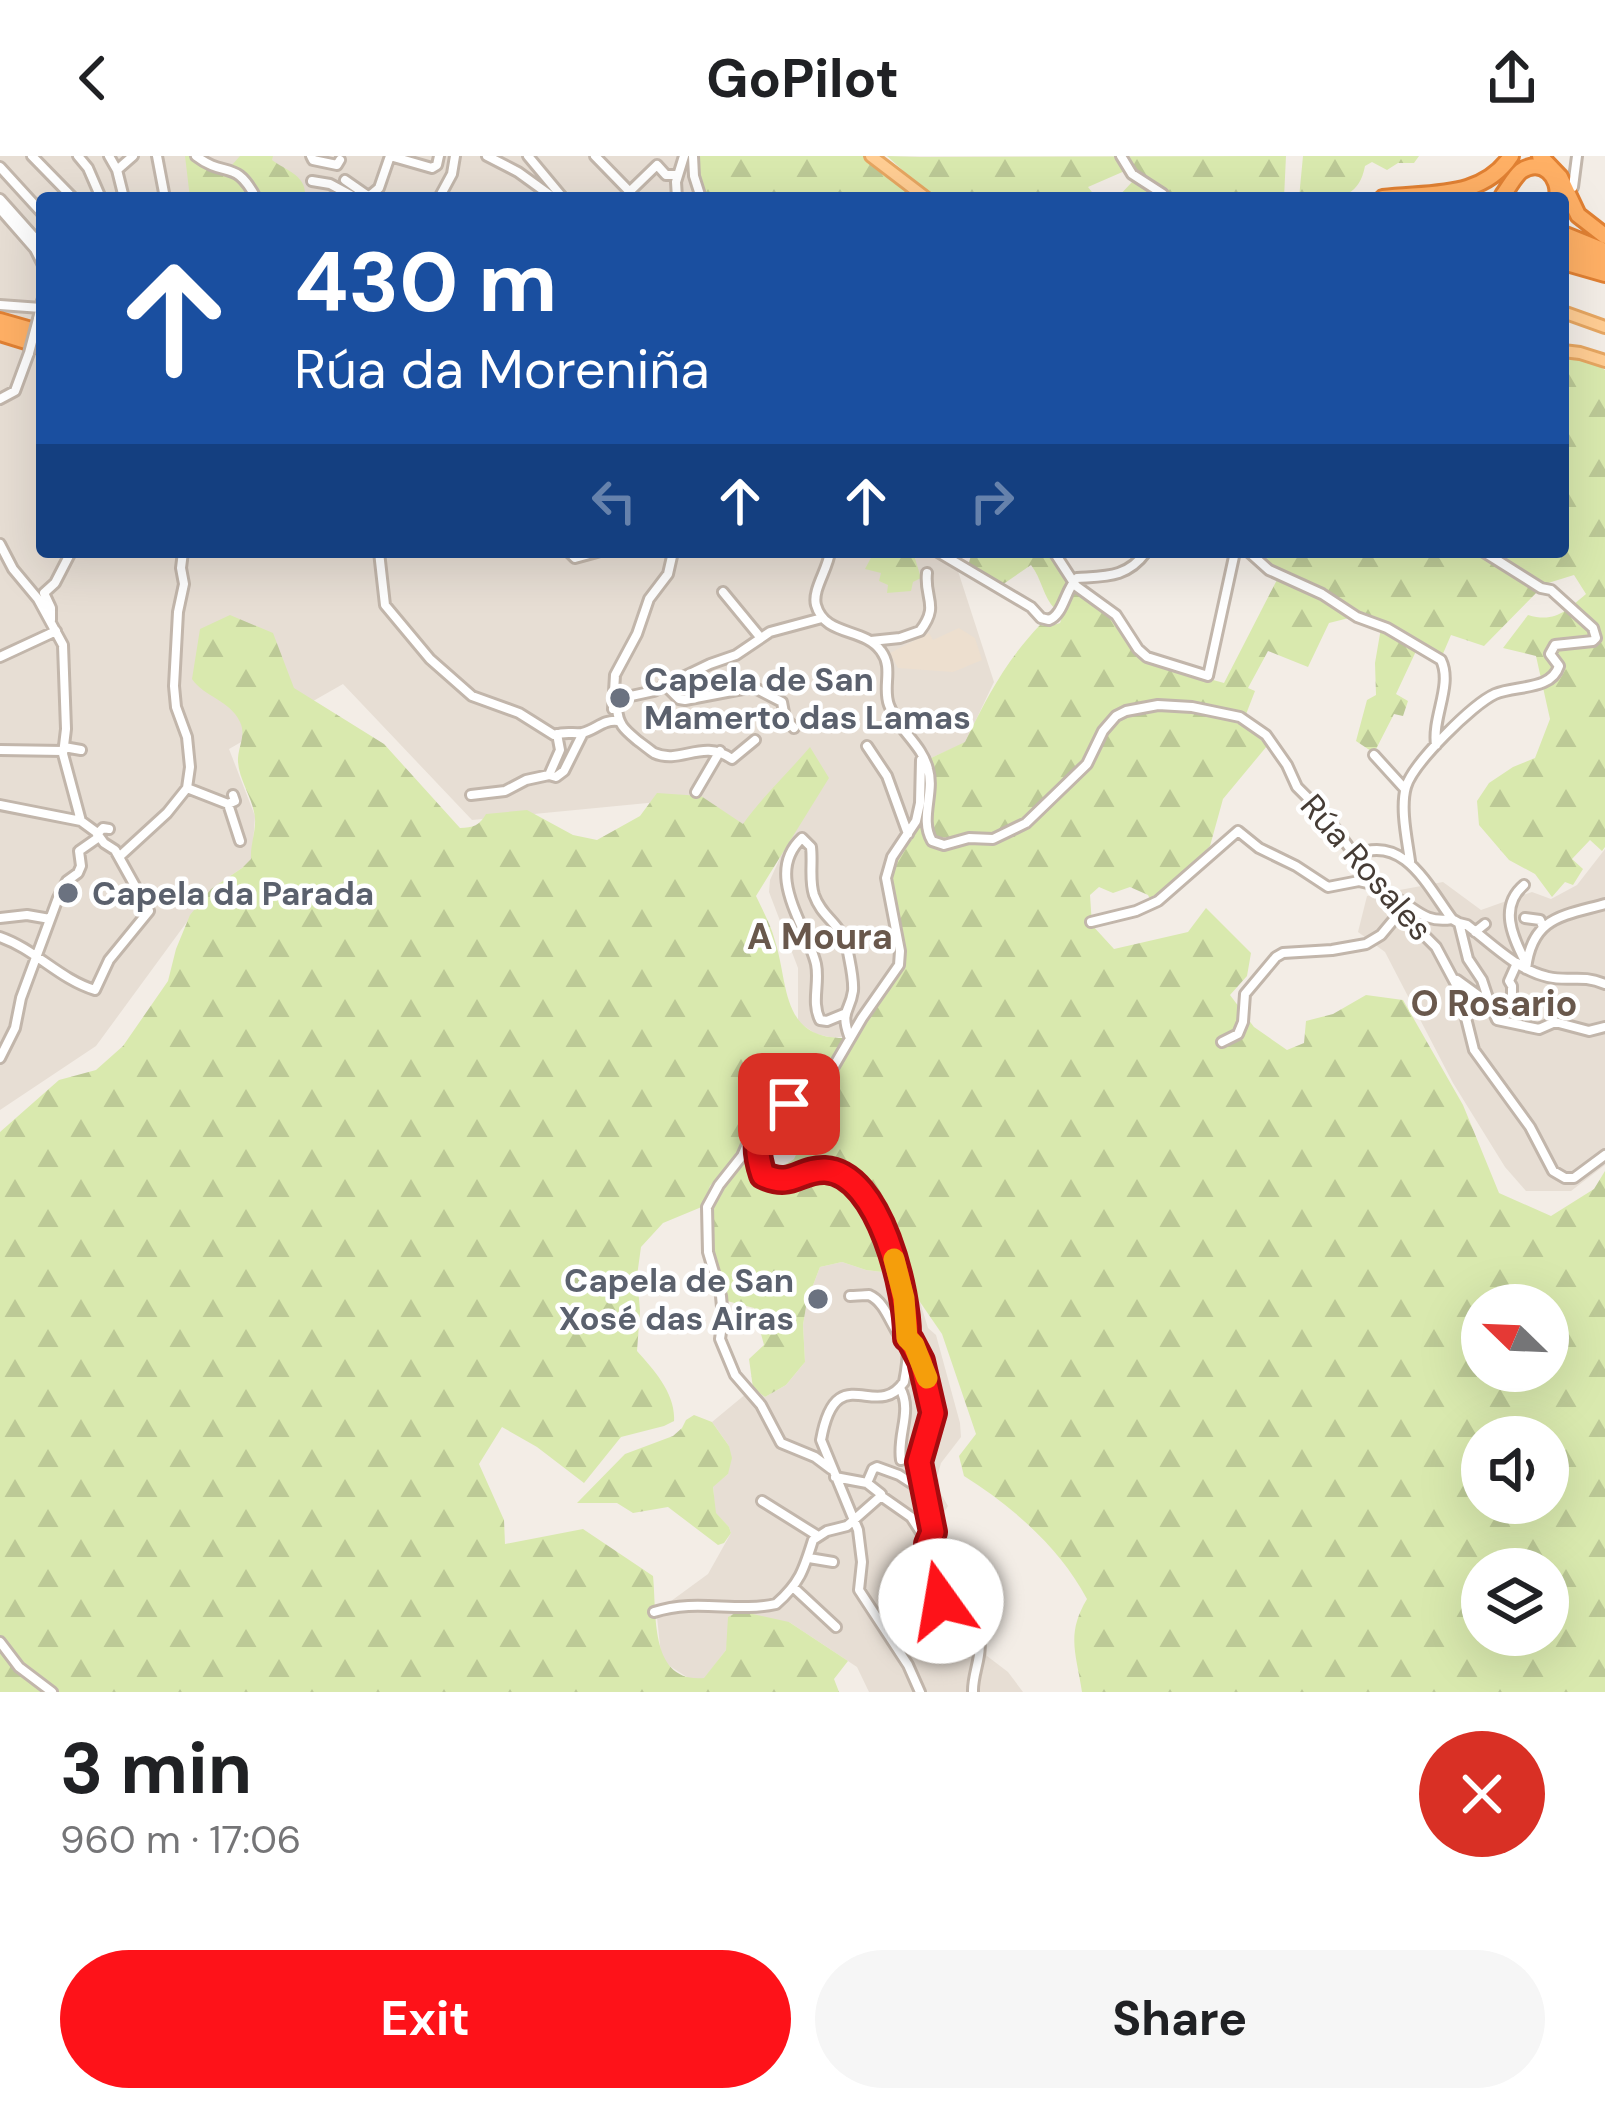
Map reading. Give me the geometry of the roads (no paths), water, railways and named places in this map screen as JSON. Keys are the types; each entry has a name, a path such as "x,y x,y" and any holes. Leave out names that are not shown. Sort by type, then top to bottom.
{"highway":[{"path":"1446,192 1475,187 1513,156"},
{"path":"1540,156 1567,192"},
{"path":"1506,192 1517,175 1535,167 1553,175 1558,192"},
{"path":"1569,196 1578,215 1605,236"},
{"path":"1569,237 1605,251"},
{"path":"1569,249 1605,264"},
{"path":"1569,264 1605,274"},
{"path":"0,321 36,326"},
{"path":"0,333 35,349"}],"main road":[{"path":"877,156 921,192"},
{"path":"877,156 920,192"},
{"path":"1504,192 1513,156"},
{"path":"1569,314 1605,327"},
{"path":"1569,351 1605,362"}],"street":[{"path":"32,156 67,192"},
{"path":"78,156 98,192"},
{"path":"109,156 122,192"},
{"path":"117,170 133,156"},
{"path":"157,156 164,192"},
{"path":"196,156 215,168 236,171 252,192"},
{"path":"311,156 332,165 340,160"},
{"path":"374,192 390,156 432,168 439,156"},
{"path":"442,192 455,156"},
{"path":"487,156 538,192"},
{"path":"595,156 624,192"},
{"path":"1121,156 1132,174 1160,192"},
{"path":"1573,187 1577,156"},
{"path":"673,192 687,157"},
{"path":"687,157 699,192"},
{"path":"533,158 555,192"},
{"path":"628,192 655,160 673,192"},
{"path":"0,167 36,206"},
{"path":"666,175 678,175"},
{"path":"345,180 361,192"},
{"path":"312,182 343,192"},
{"path":"0,199 25,233"},
{"path":"0,209 36,243"},
{"path":"0,305 36,304"},
{"path":"0,399 15,391 35,349"},
{"path":"0,544 63,645 64,749 81,821"},
{"path":"51,621 44,593 56,583 67,558"},
{"path":"119,857 139,842 187,788 189,751 174,686 182,558"},
{"path":"380,558 386,605 430,659 472,696 519,713 550,733 584,732 614,720"},
{"path":"614,720 615,675 649,599 668,574 672,558"},
{"path":"829,558 814,594 821,618 837,629 878,642 911,635 926,624 933,603 927,573"},
{"path":"948,558 1049,620 1058,614 1072,581 1128,572 1141,558"},
{"path":"1058,558 1072,581 1116,615 1147,657 1208,676 1234,558"},
{"path":"1255,558 1269,571 1322,594 1441,660 1445,675 1434,732 1436,746"},
{"path":"1410,861 1405,789 1416,770 1481,703 1556,676 1559,666 1550,650 1564,642 1593,641 1597,634 1551,590 1494,558"},
{"path":"723,592 760,637"},
{"path":"615,708 638,693 736,655 760,637 821,618"},
{"path":"0,657 56,632"},
{"path":"878,642 888,664 889,706 921,753 916,820 892,857 886,878 899,965 823,1085 758,1122 742,1156 707,1207 708,1252 723,1318 720,1340 735,1375 761,1405 781,1443 815,1457 834,1473 867,1483 911,1516 928,1544"},
{"path":"0,644 11,652"},
{"path":"666,686 680,700 753,687 782,702 785,718 794,728"},
{"path":"616,688 638,693"},
{"name":"Rúa Rosales","path":"921,753 931,784 926,831 932,842 944,845 969,838 993,839 1026,823 1088,764 1099,738 1117,716 1140,707 1192,707 1240,717 1266,735 1297,787 1327,817 1379,889 1436,947 1463,1002 1474,1050 1530,1127 1549,1165 1561,1177 1574,1178 1605,1155"},
{"path":"614,720 661,754 710,749 735,758 755,740"},
{"path":"472,795 506,791 549,775 556,778 565,771 584,732"},
{"path":"549,775 560,750 557,734"},
{"path":"867,746 887,776 908,834"},
{"path":"0,750 81,750"},
{"path":"697,792 720,751"},
{"path":"1374,755 1405,789"},
{"path":"187,788 230,799 240,841"},
{"path":"0,805 81,821 115,850 149,911 111,958 97,989 68,979 0,937"},
{"path":"0,1058 15,1028 50,919 67,881 79,873 80,851 103,827 109,829"},
{"path":"1091,922 1158,901 1238,831 1258,848 1328,887 1359,881 1427,918 1456,921 1516,961 1553,978 1583,976 1605,984"},
{"path":"844,1014 820,1020 816,1012 816,964 788,887 788,861 802,838 811,847 815,899 847,945 853,994 844,1014 850,1037"},
{"path":"1355,855 1394,853 1410,861 1456,921 1497,1020 1536,1029 1555,1022 1588,1031 1605,1027"},
{"path":"1516,961 1511,899 1524,885"},
{"path":"1525,918 1605,904"},
{"path":"1222,1042 1238,1034 1245,994 1276,957 1372,941 1401,911"},
{"path":"0,919 27,915 50,919"},
{"path":"1453,979 1502,1009 1511,1000 1509,981 1516,961 1540,919"},
{"path":"1475,932 1485,924"},
{"path":"772,1114 756,1148 763,1175 777,1182 789,1181 821,1169 849,1179 886,1237 904,1298 907,1341 900,1388 884,1398 847,1393 836,1403 821,1440 855,1520 862,1551 859,1590 920,1692"},
{"path":"850,1296 871,1296 899,1339 910,1340 921,1361 933,1413 919,1458 933,1532 928,1544 931,1587 976,1633 981,1652 972,1678 973,1692"},
{"path":"900,1388 907,1412 898,1442 901,1460"},
{"path":"867,1483 878,1468 925,1492"},
{"path":"653,1612 679,1605 769,1606 779,1601 793,1587 818,1536 848,1526 882,1495"},
{"path":"762,1501 818,1536"},
{"path":"809,1558 832,1562"},
{"path":"793,1587 836,1627"},
{"path":"0,1642 20,1667 52,1692"}],"place":[{"name":"Capela de San Mamerto das Lamas","path":"620,698"},
{"name":"Capela da Parada","path":"68,893"},
{"name":"Capela de San Xosé das Airas","path":"818,1299"}],"district":[{"name":"A Moura","path":"820,936"},
{"name":"O Rosario","path":"1494,1003"}]}
